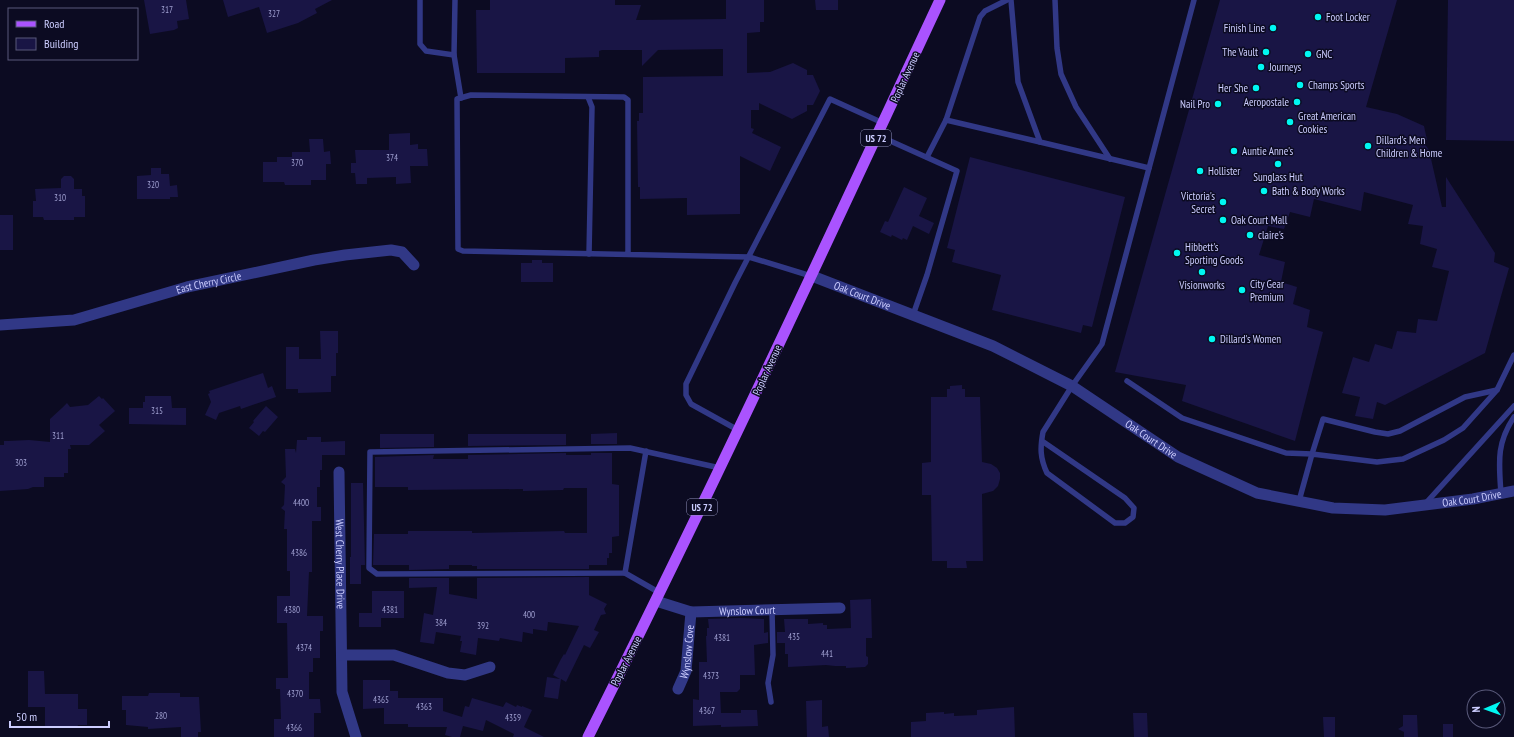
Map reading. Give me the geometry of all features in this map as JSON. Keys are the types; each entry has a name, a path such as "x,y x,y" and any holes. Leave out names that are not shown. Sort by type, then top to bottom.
{"main road":[{"name":"Poplar Avenue","path":"588,737 658,597 812,276 940,0"}],"street":[{"name":"East Cherry Circle","path":"0,325 74,320 187,287 314,260 345,255 391,250 402,252 414,265"},
{"name":"Oak Court Drive","path":"812,276 993,346 1072,386 1178,457 1257,493 1333,508 1385,510 1472,499 1514,491"},
{"name":"West Cherry Place Drive","path":"339,472 342,692 356,737"},
{"name":"Wynslow Court","path":"658,597 691,612 840,608"},
{"name":"Wynslow Cove","path":"678,690 686,671 691,612"},
{"path":"342,655 394,655 448,673 465,675 490,667"}],"lane":[{"path":"420,0 420,44 426,51 454,55"},
{"path":"455,0 454,55 461,98"},
{"path":"927,157 946,120 980,17 985,11 1007,0"},
{"path":"1011,0 1018,82 1040,142"},
{"path":"1055,0 1058,48 1062,74 1076,107 1110,158"},
{"path":"1042,441 1125,498 1134,508 1133,517 1125,523 1115,523 1047,473 1042,461 1042,441 1043,432 1072,386 1102,344 1194,0"},
{"path":"628,254 628,100 624,97 471,95 457,99 458,248 463,251 749,257 812,276"},
{"path":"588,97 592,107 590,254"},
{"path":"738,430 691,404 686,395 686,384 830,99 883,123"},
{"path":"946,120 1149,168"},
{"path":"877,135 957,171 928,275 913,315"},
{"path":"1127,381 1182,418 1286,453 1312,454 1377,462 1403,459 1444,440 1463,428 1497,390 1514,355"},
{"path":"1299,501 1323,419 1388,434 1400,431 1464,397 1497,390"},
{"path":"1424,505 1514,406"},
{"path":"1501,494 1499,455 1502,442 1514,417"},
{"path":"658,597 625,573 377,574 369,568 370,452 630,448 720,468"},
{"path":"625,573 646,452"},
{"path":"771,702 768,683 773,655 772,610"}],"building":[{"path":"144,0 186,0 189,19 177,21 178,28 174,30 150,34"},
{"path":"223,0 332,0 315,9 317,13 298,23 267,33 259,7 228,17"},
{"path":"490,0 615,0 615,5 641,5 636,20 726,19 726,0 764,0 764,22 760,22 760,32 747,33 747,73 770,72 793,63 807,70 807,75 813,75 820,91 813,105 807,105 807,111 792,119 759,103 759,110 751,110 751,128 754,129 752,133 781,147 770,171 740,156 740,214 687,215 687,198 640,199 640,187 638,187 637,121 639,121 639,113 643,113 643,77 723,76 723,49 658,50 642,66 642,50 602,50 599,51 599,57 565,58 565,73 477,73 476,10 490,10"},
{"path":"815,0 838,0 838,10 816,10"},
{"name":"Oak Court Mall","path":"1220,0 1397,0 1366,107 1397,114 1424,126 1427,140 1422,140 1429,150 1442,207 1446,207 1446,177 1495,253 1494,262 1509,268 1485,353 1385,405 1377,402 1373,419 1355,416 1360,397 1342,393 1353,357 1369,362 1375,344 1392,349 1397,331 1416,333 1418,319 1437,321 1449,271 1432,267 1437,249 1420,244 1423,226 1408,224 1413,205 1364,192 1361,211 1314,199 1310,217 1290,212 1284,229 1268,226 1259,255 1285,262 1281,282 1297,287 1293,304 1310,310 1307,327 1323,332 1295,441 1182,401 1186,385 1115,372"},
{"path":"1448,0 1514,0 1514,141 1446,140"},
{"path":"410,133 410,145 418,144 418,149 427,149 428,166 410,166 411,183 396,184 396,177 367,178 367,184 356,184 355,173 351,173 351,163 356,163 355,150 389,150 389,134"},
{"path":"309,139 323,139 324,152 330,151 331,164 326,164 326,180 311,180 311,185 285,185 284,182 263,182 263,162 277,162 277,157 292,157 292,152 310,152"},
{"path":"970,157 1125,197 1092,327 1083,325 1081,333 992,310 1001,275 952,262 955,250 947,248"},
{"path":"151,168 161,168 161,174 169,174 170,186 177,185 178,197 170,197 170,199 137,199 137,176 151,175"},
{"path":"64,176 71,176 74,179 74,189 82,189 82,196 85,196 85,217 74,217 74,220 44,220 43,217 33,217 33,201 36,201 35,189 61,188 61,179"},
{"path":"904,187 927,198 919,216 934,223 929,234 913,226 907,240 903,238 902,240 892,235 891,237 880,232 885,221 888,222"},
{"path":"0,215 13,215 13,250 0,250"},
{"path":"532,260 542,260 542,263 553,263 553,282 521,282 521,263 532,263"},
{"path":"320,331 338,331 336,376 331,376 331,392 298,393 298,389 286,389 286,347 299,347 299,359 321,359"},
{"path":"263,373 268,388 272,386 276,397 241,409 240,406 219,413 216,420 205,415 211,402 208,394 210,393 209,391"},
{"path":"962,385 962,389 965,389 965,397 980,397 982,462 991,464 997,468 1000,473 1000,479 998,486 993,491 982,494 983,561 966,561 967,568 947,568 947,561 932,561 931,495 922,495 922,463 931,462 931,397 947,397 947,389 950,389 950,386"},
{"path":"99,396 102,399 103,398 115,411 99,425 105,431 89,445 70,445 71,449 68,449 68,473 64,473 64,477 44,477 44,487 0,491 0,445 4,445 4,441 29,440 50,442 50,419 67,403 70,407 88,405"},
{"path":"145,396 171,396 172,408 186,408 186,425 129,424 129,408 143,408"},
{"path":"266,406 278,417 265,432 263,431 259,436 249,428"},
{"path":"617,433 617,444 591,444 591,434"},
{"path":"380,434 434,434 434,447 380,448"},
{"path":"468,434 566,434 566,445 468,446"},
{"path":"307,437 321,437 321,442 345,441 345,455 322,455 320,487 317,487 317,507 321,507 321,521 312,521 312,572 309,572 307,616 323,616 323,631 320,631 320,658 313,658 313,672 309,672 309,699 320,699 321,713 314,713 314,737 274,737 274,719 281,719 280,689 276,689 276,678 288,678 287,623 277,623 277,596 290,596 290,571 287,571 287,529 284,529 285,511 281,508 284,505 285,485 281,482 286,477 285,449 295,449 296,453 297,440 307,440"},
{"path":"566,453 566,455 591,455 591,453 612,453 612,484 619,485 619,536 612,537 612,553 609,553 607,565 589,565 589,569 477,569 477,566 472,565 449,565 449,569 409,570 409,565 373,565 374,534 408,534 408,531 472,531 472,533 564,531 565,533 587,533 587,488 523,491 523,489 408,490 408,487 375,487 375,457 434,455 433,459 468,459 468,455"},
{"path":"351,483 363,483 365,565 361,565 361,584 350,584"},
{"path":"589,577 589,595 607,604 604,609 606,614 601,615 594,630 599,632 590,648 584,645 566,682 561,679 558,699 544,697 547,677 560,679 553,675 564,654 565,655 579,626 548,622 547,631 533,629 533,634 523,632 522,642 500,638 499,641 478,638 476,655 460,652 462,641 460,641 461,636 436,632 434,644 420,642 424,613 433,615 437,587 409,588 409,578 449,578 449,594 477,599 477,578"},
{"path":"372,591 404,591 404,618 381,618 381,627 359,627 359,613 372,613"},
{"path":"871,599 872,638 866,638 866,656 868,657 868,664 865,667 846,668 846,666 826,665 788,667 788,654 785,654 785,643 777,643 777,632 785,632 784,619 808,619 808,624 823,623 823,625 827,625 827,629 851,628 850,600"},
{"path":"708,619 764,619 764,633 768,632 768,643 754,645 755,675 740,675 740,689 737,692 720,692 721,713 741,713 741,710 757,710 758,726 693,726 693,699 699,700 699,662 707,662 706,636 707,628 709,628"},
{"path":"28,671 44,671 45,694 78,694 78,709 87,709 87,725 78,725 77,728 45,728 45,707 28,707"},
{"path":"363,680 390,680 390,691 398,691 398,698 443,698 443,711 462,717 465,706 469,707 472,698 503,707 506,702 516,707 517,705 522,706 532,710 524,727 544,737 513,737 514,734 486,720 483,731 463,726 460,737 445,735 447,727 408,727 408,724 384,724 384,708 363,709"},
{"path":"149,693 180,693 180,697 199,697 201,732 198,732 198,737 181,737 181,727 148,729 148,727 126,725 126,710 122,710 122,696 148,696"},
{"path":"822,700 822,727 828,726 829,737 807,737 806,701"},
{"path":"1014,707 1015,737 911,737 911,722 926,721 926,713 954,713 954,716 977,715 977,710"},
{"path":"1133,713 1147,713 1148,737 1134,737"},
{"path":"1403,715 1417,715 1418,737 1404,737 1404,732 1398,729 1403,726"},
{"path":"1323,717 1335,717 1335,737 1324,737"},
{"path":"1443,724 1453,724 1453,737 1443,737"}],"place":[{"name":"Foot Locker","path":"1318,17"},
{"name":"Finish Line","path":"1273,28"},
{"name":"The Vault","path":"1266,52"},
{"name":"GNC","path":"1308,54"},
{"name":"Journeys","path":"1261,67"},
{"name":"Champs Sports","path":"1300,85"},
{"name":"Her She","path":"1256,88"},
{"name":"Aeropostale","path":"1297,102"},
{"name":"Nail Pro","path":"1218,104"},
{"name":"Great American Cookies","path":"1290,122"},
{"name":"Dillard's Men Children & Home","path":"1368,146"},
{"name":"Auntie Anne's","path":"1234,151"},
{"name":"Sunglass Hut","path":"1278,164"},
{"name":"Hollister","path":"1200,171"},
{"name":"Bath & Body Works","path":"1264,191"},
{"name":"Victoria's Secret","path":"1223,202"},
{"name":"Oak Court Mall","path":"1223,220"},
{"name":"claire's","path":"1250,235"},
{"name":"Hibbett's Sporting Goods","path":"1177,253"},
{"name":"Visionworks","path":"1202,272"},
{"name":"City Gear Premium","path":"1242,290"},
{"name":"Dillard's Women","path":"1212,339"}]}
